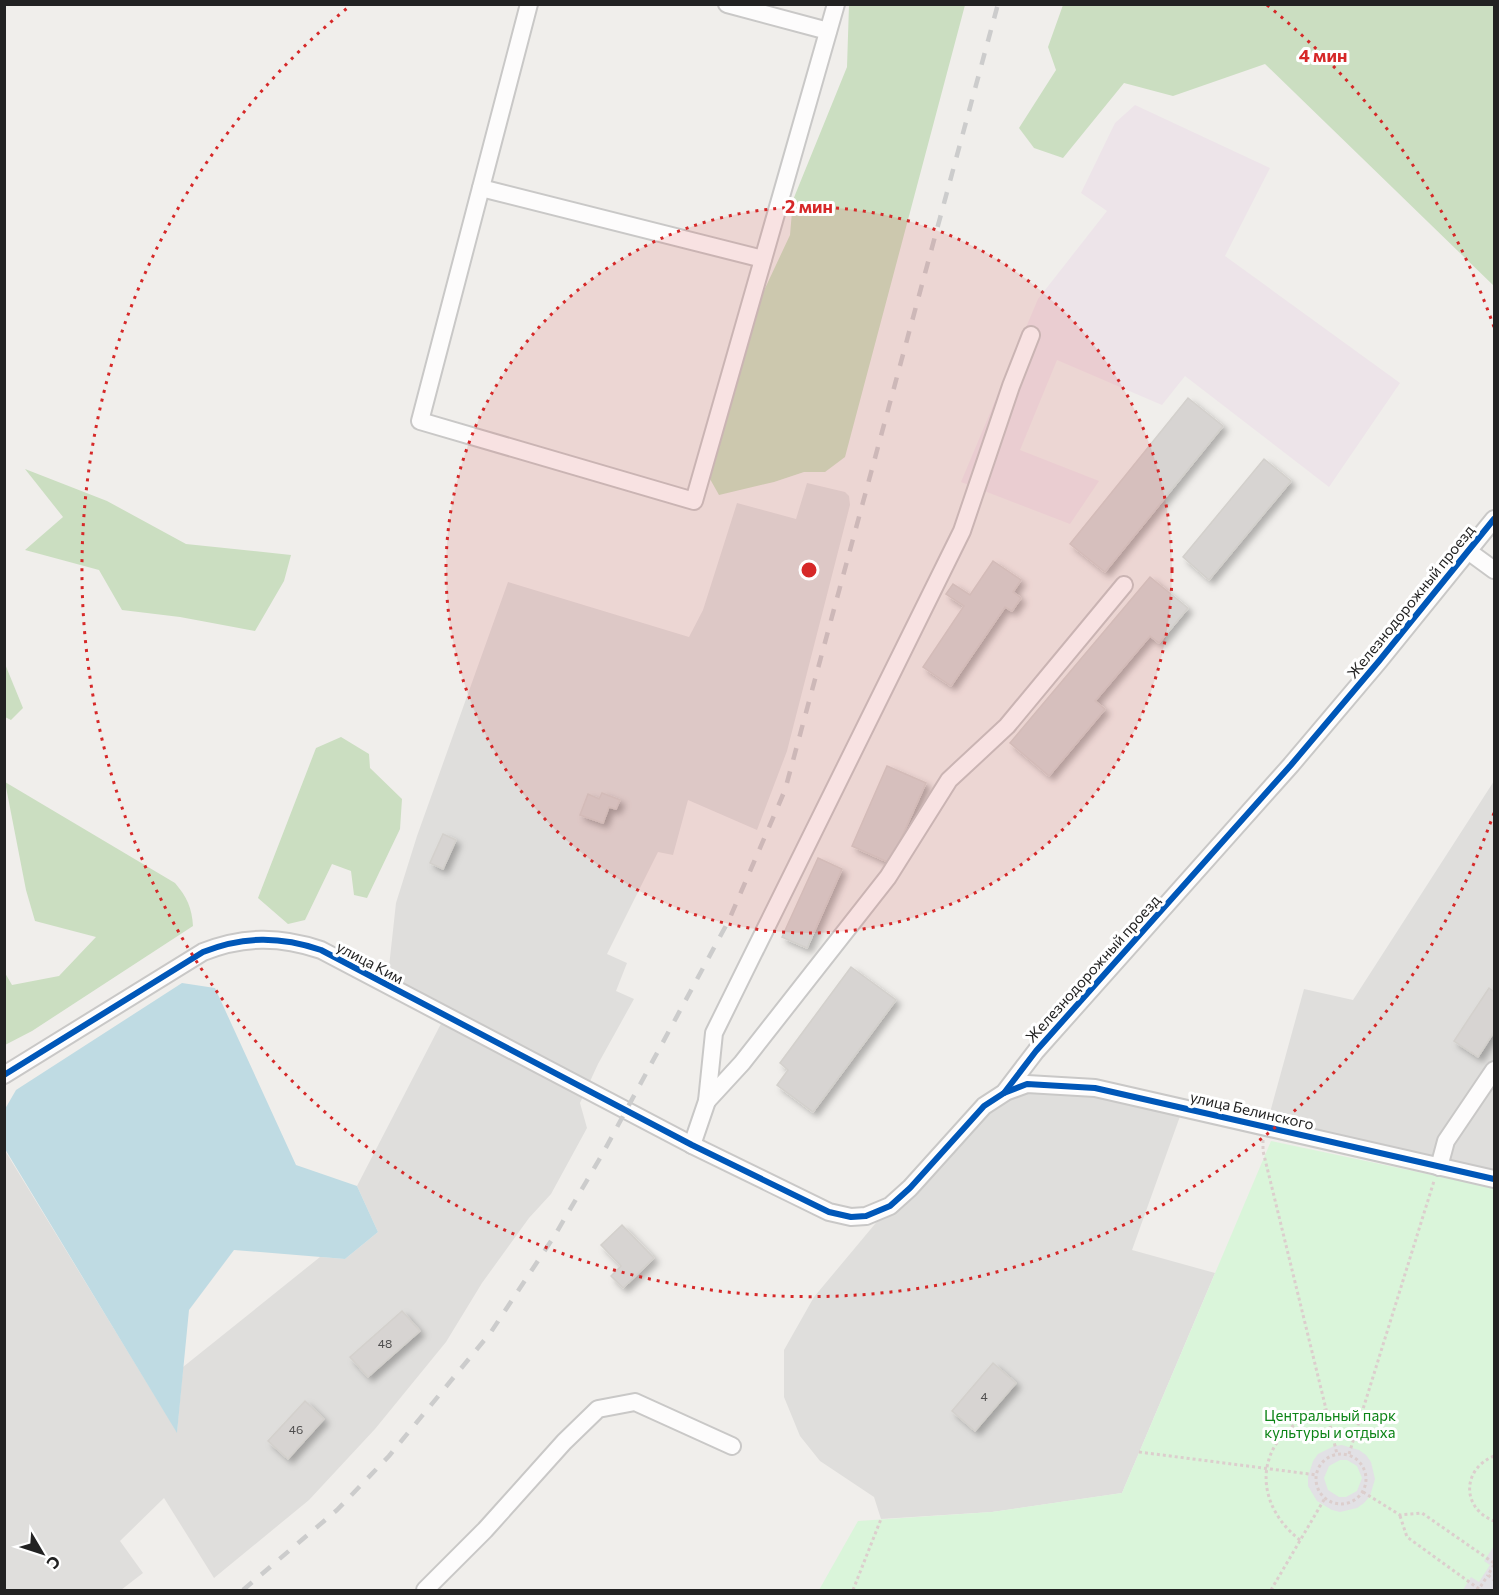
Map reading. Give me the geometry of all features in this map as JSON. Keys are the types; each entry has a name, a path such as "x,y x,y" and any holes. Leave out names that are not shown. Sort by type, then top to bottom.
{"street":[{"path":"529,4 420,421 694,501 836,4"},
{"path":"727,4 828,31"},
{"path":"481,188 763,259"},
{"path":"692,1145 708,1101 714,1033 962,531 1030,335"},
{"name":"Железнодорожный проезд","path":"626,1111 829,1212 851,1217 866,1216 890,1206 910,1188 984,1106 1004,1093 1036,1051 1291,765 1494,519"},
{"path":"1468,551 1494,570"},
{"path":"708,1101 742,1063 888,877 949,780 1007,726 1124,585"},
{"name":"улица Ким","path":"4,1075 203,952 224,944 265,939 301,943 321,950 626,1111"},
{"path":"1440,1167 1446,1141 1494,1070"},
{"name":"улица Белинского","path":"1004,1093 1027,1084 1095,1088 1494,1179"},
{"path":"425,1590 485,1530 564,1442 598,1409 635,1402 732,1446"}],"path":[{"path":"1266,1127 1263,1151 1338,1454"},
{"path":"1349,1454 1440,1167"},
{"path":"1300,1540 1286,1529 1269,1500 1266,1482 1267,1469 1273,1449 1283,1434 1311,1414 1328,1410"},
{"path":"1139,1452 1317,1475"},
{"path":"1338,1454 1349,1454 1364,1468 1366,1484 1363,1492 1352,1502 1336,1503 1325,1498 1318,1489 1319,1466 1324,1460 1338,1454"},
{"path":"1494,1456 1479,1465 1474,1472 1470,1489 1471,1498 1480,1513 1494,1521"},
{"path":"1363,1492 1400,1515 1422,1513 1494,1564 1479,1589 1407,1537 1400,1515"},
{"path":"1270,1590 1325,1498"},
{"path":"854,1590 881,1519"},
{"path":"1488,1575 1494,1580"}],"shaded area":[{"path":"1135,105 1270,168 1225,256 1400,383 1329,487 1185,376 1162,405 1057,360 1020,450 1099,481 1070,524 961,482 1038,299 1107,211 1081,193 1115,123"},
{"path":"807,483 845,492 849,496 850,505 787,751 757,830 688,800 673,855 658,852 607,954 627,963 616,991 634,999 598,1064 580,1103 587,1128 551,1194 529,1218 482,1283 446,1342 375,1429 309,1500 214,1578 164,1498 120,1541 143,1573 121,1590 5,1590 4,1149 177,1432 183,1367 320,1257 345,1259 378,1232 357,1186 445,1016 387,985 396,903 417,836 508,582 689,637 703,610 737,503 796,519"},
{"path":"1494,781 1494,1179 1266,1127 1304,989 1353,1000"},
{"path":"1027,1084 1183,1108 1132,1250 1215,1273 1122,1493 992,1512 881,1519 874,1497 820,1461 800,1436 784,1397 784,1350 814,1297 890,1206 984,1106"},
{"path":"1342,1445 1359,1450 1366,1455 1371,1462 1375,1479 1370,1496 1364,1503 1357,1508 1340,1512 1317,1501 1308,1486 1313,1461 1318,1454 1334,1446","holes":["1340,1460 1347,1460 1357,1466 1362,1478 1357,1491 1346,1497 1339,1497 1328,1490 1324,1478 1329,1466"]},
{"path":"1494,1546 1494,1590 1463,1590 1471,1577 1479,1582 1490,1565 1484,1561"}],"green space":[{"path":"849,5 965,5 845,457 825,472 804,472 774,482 719,495 710,479 761,297 790,235 793,200 847,67"},
{"path":"1063,5 1494,5 1494,286 1265,64 1173,96 1124,83 1063,158 1034,148 1019,128 1056,70 1048,47"},
{"path":"25,469 107,501 186,544 291,555 284,581 255,631 180,617 122,610 99,570 25,550 63,517"},
{"path":"5,664 23,708 11,720 5,717"},
{"path":"341,737 369,754 370,768 402,799 400,829 367,898 354,895 351,871 332,864 305,920 288,924 258,898 316,748"},
{"path":"5,782 175,883 188,903 193,926 32,1031 5,1045 5,973 12,985 59,976 96,937 35,921 26,890"},
{"name":"Центральный парк культуры и отдыха","path":"1271,1141 1494,1188 1494,1590 819,1590 858,1521 992,1512 1122,1493"}],"water":[{"path":"182,983 215,988 296,1165 357,1186 378,1232 345,1259 234,1250 189,1310 177,1433 5,1149 5,1109 16,1090"}],"building":[{"path":"1188,398 1223,426 1105,572 1070,544"},
{"path":"1264,459 1291,481 1209,580 1183,557"},
{"path":"993,561 1021,580 1013,592 1021,598 1012,611 1005,607 951,686 923,667 964,606 946,594 953,584 970,595"},
{"path":"1150,577 1188,608 1159,643 1150,636 1095,701 1105,709 1049,776 1010,743"},
{"path":"887,766 926,783 890,863 852,846"},
{"path":"602,793 620,800 616,809 609,807 603,823 580,815 588,794 599,799"},
{"path":"443,834 456,840 443,869 430,863"},
{"path":"818,858 842,869 807,948 782,937"},
{"path":"851,967 896,1000 813,1112 777,1085 788,1070 780,1063"},
{"path":"1489,988 1494,992 1494,1032 1478,1057 1454,1041"},
{"path":"622,1225 654,1258 623,1288 611,1276 621,1266 601,1245"},
{"path":"402,1311 420,1331 368,1377 350,1357"},
{"path":"993,1363 1016,1383 975,1431 952,1411"},
{"path":"305,1401 324,1419 288,1459 268,1441"}],"railway":[{"path":"243,1590 337,1510 389,1456 491,1332 555,1235 603,1153 729,920 785,790 998,4"}],"cycle path":[{"path":"4,1075 203,952 247,941 291,942 321,950 692,1145 829,1212 851,1217 866,1216 890,1206 910,1188 984,1106 1004,1093 1036,1051 1291,765 1494,519"},
{"path":"1004,1093 1027,1084 1095,1088 1494,1179"}]}
